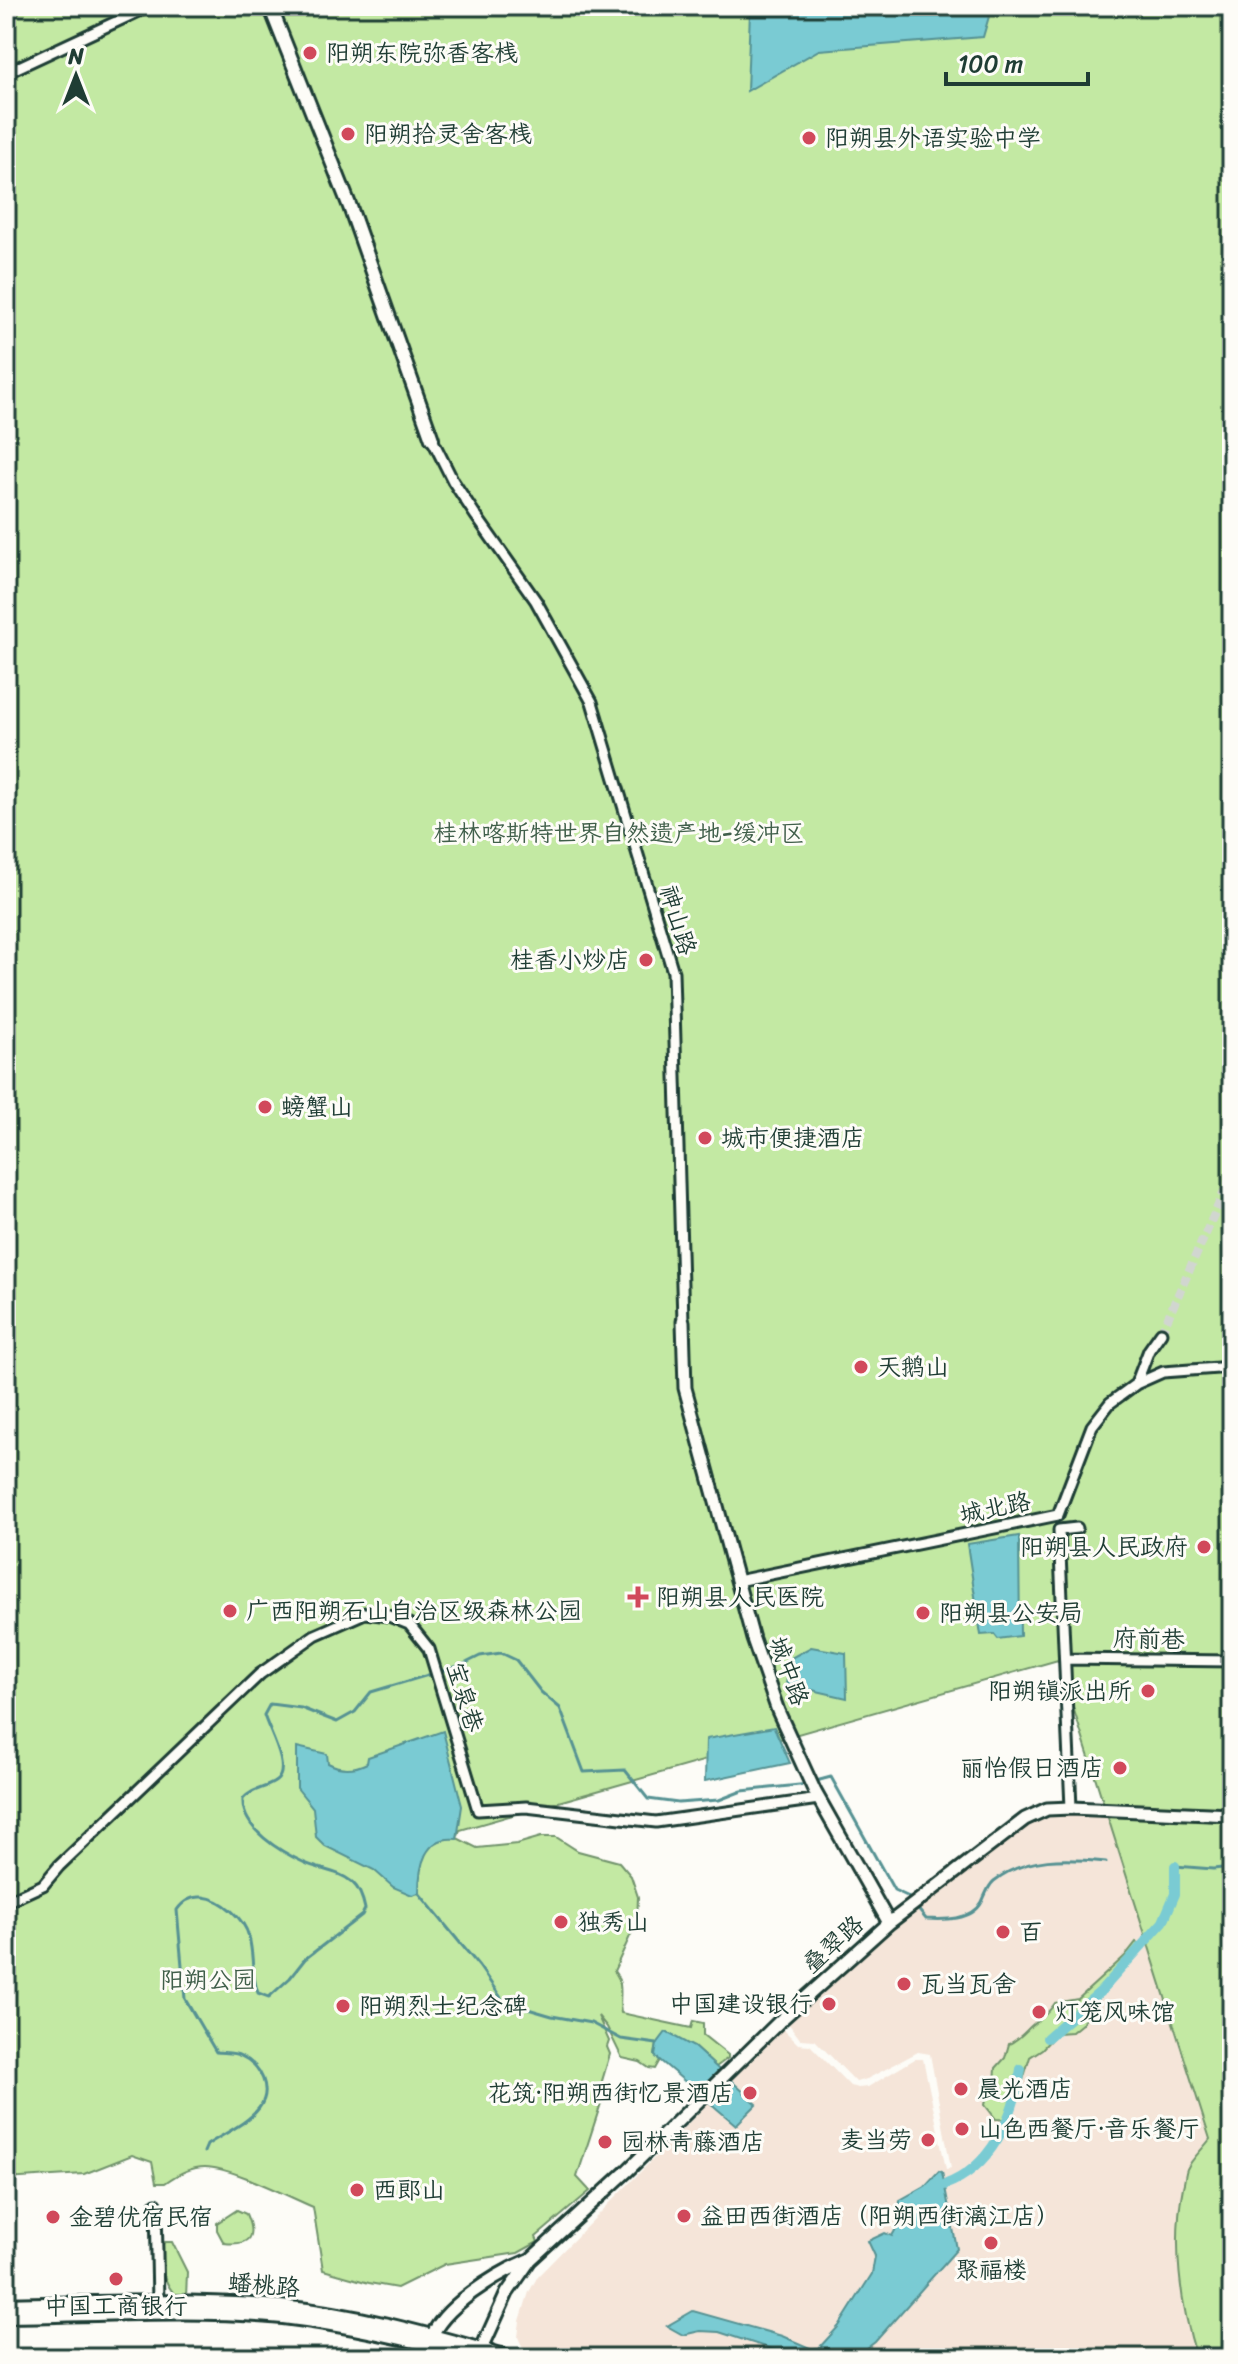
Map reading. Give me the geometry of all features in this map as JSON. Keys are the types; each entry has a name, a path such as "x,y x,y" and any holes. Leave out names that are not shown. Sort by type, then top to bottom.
{"main road":[{"path":"270,6 350,207 432,439"},
{"name":"蟠桃路","path":"6,2305 158,2302 282,2307 356,2318 480,2355 512,2358"},
{"name":"蟠桃路","path":"6,2316 228,2314 282,2317 431,2340"}],"street":[{"path":"6,73 150,6"},
{"name":"神山路","path":"432,439 468,504 543,611 592,702 673,972 683,1321"},
{"name":"城中路","path":"683,1321 685,1388 737,1581 778,1711 817,1796 889,1923"},
{"path":"1136,1384 1149,1350 1161,1333"},
{"name":"城北路","path":"737,1581 1058,1515 1092,1426 1110,1403 1136,1384 1163,1372 1232,1367"},
{"path":"1058,1515 1071,1808"},
{"path":"1059,1530 1077,1528"},
{"path":"1059,1530 1071,1808"},
{"name":"宝泉巷","path":"6,1902 43,1885 180,1748 282,1656 315,1635 365,1613 389,1616 409,1624 429,1649 478,1810 526,1807 656,1822 817,1796"},
{"name":"府前巷","path":"1065,1659 1232,1661"},
{"name":"叠翠路","path":"530,2260 627,2171 729,2069 889,1923 1025,1819 1047,1809 1071,1808 1232,1814"},
{"path":"156,2204 158,2302"},
{"path":"431,2340 450,2313 484,2283 530,2260"},
{"path":"480,2355 507,2293 530,2260"}],"shaded area":[{"path":"1075,1814 1179,1820 1232,2119 1188,2327 1197,2358 545,2358 531,2354 522,2346 518,2337 520,2321 529,2292 538,2276 782,2028 798,2044 810,2045 850,2086 858,2088 868,2087 915,2059 923,2059 946,2169 951,2168 930,2054 918,2052 856,2082 815,2040 800,2039 788,2023 890,1932 1032,1823 1049,1816"}],"green space":[{"name":"桂林喀斯特世界自然遗产地-缓冲区","path":"6,6 1232,6 1232,2358 1197,2358 1191,2337 1182,2295 1178,2251 1180,2208 1187,2169 1210,2139 1058,1660 460,1830 457,1838 477,1848 556,1837 578,1851 619,1862 631,1876 638,1897 637,1921 614,1971 620,1986 621,2013 691,2028 693,2021 703,2023 703,2035 728,2055 716,2067 694,2047 657,2044 655,2055 660,2060 655,2069 649,2068 640,2062 622,2058 598,2016 609,2041 607,2047 610,2054 602,2081 602,2100 577,2177 590,2191 536,2237 538,2242 518,2253 445,2264 397,2288 323,2270 313,2207 216,2168 199,2167 165,2183 156,2183 152,2162 132,2155 84,2174 6,2179"},
{"path":"1136,1942 1140,1944 1103,1984 1089,2005 1083,2023 1072,2032 1057,2033 1030,2057 1011,2120 996,2119 985,2105 987,2092 995,2084 996,2068 1005,2058 1009,2044 1055,2003 1078,1999"},
{"path":"237,2210 246,2214 250,2234 240,2243 224,2243 217,2223"},
{"path":"172,2242 187,2272 186,2298 177,2297 165,2279 161,2244"}],"water":[{"path":"760,6 992,6 983,37 819,50 747,91 750,11"},
{"path":"1019,1536 1020,1636 998,1639 994,1634 981,1635 967,1544"},
{"path":"811,1647 846,1653 847,1698 786,1684 791,1658"},
{"path":"774,1727 790,1763 705,1781 706,1739"},
{"path":"443,1731 462,1806 457,1839 446,1839 430,1847 422,1863 419,1893 412,1895 393,1887 374,1870 325,1846 316,1837 313,1808 297,1788 297,1747 327,1754 328,1763 352,1768 367,1763 368,1757"},
{"path":"666,2032 694,2047 757,2104 736,2125 655,2056 657,2044"},
{"path":"939,2171 942,2172 957,2249 875,2342 854,2358 799,2358 719,2332 700,2331 683,2335 667,2326 693,2311 782,2336 812,2349 819,2348 839,2326 872,2274 875,2256 868,2241 885,2233 892,2236 898,2225 900,2200 925,2186"}],"waterway":[{"path":"204,2152 207,2145 254,2114 263,2101 265,2086 259,2072 248,2060 235,2054 216,2052 185,1999 177,1910 188,1900 199,1897 218,1901 231,1911 249,1937 258,1993 269,1997 305,1959 362,1915 365,1909 361,1894 352,1882 285,1853 255,1830 248,1820 243,1799 272,1784 280,1775 278,1749 264,1715 270,1704 301,1708 337,1722 355,1712 371,1692 462,1665 480,1656 501,1653 516,1660 541,1692 560,1708 584,1772 625,1770 648,1799 678,1803 719,1800 742,1791 809,1784"},
{"path":"816,1781 831,1777 894,1890 907,1896 926,1919 957,1918 972,1913 994,1881 1020,1867 1062,1860 1106,1862"},
{"path":"1175,1866 1232,1867"},
{"path":"1047,2038 1101,1991 1163,1922 1175,1894 1175,1866"},
{"path":"419,1893 479,1966 504,2002 591,2023 621,2039 657,2044"},
{"path":"944,2185 975,2166 998,2138 1013,2105 1021,2069"}],"tunnel":[{"path":"1161,1333 1232,1175"}],"place":[{"name":"阳朔东院弥香客栈","path":"310,53"},
{"name":"阳朔拾灵舍客栈","path":"348,134"},
{"name":"阳朔县外语实验中学","path":"809,138"},
{"name":"桂香小炒店","path":"646,960"},
{"name":"螃蟹山","path":"265,1107"},
{"name":"城市便捷酒店","path":"705,1138"},
{"name":"天鹅山","path":"861,1367"},
{"name":"阳朔县人民政府","path":"1204,1547"},
{"name":"阳朔县人民医院","path":"638,1597"},
{"name":"广西阳朔石山自治区级森林公园","path":"230,1611"},
{"name":"阳朔县公安局","path":"923,1613"},
{"name":"阳朔镇派出所","path":"1148,1691"},
{"name":"丽怡假日酒店","path":"1120,1768"},
{"name":"独秀山","path":"561,1922"},
{"name":"百","path":"1003,1932"},
{"name":"瓦当瓦舍","path":"904,1984"},
{"name":"中国建设银行","path":"829,2004"},
{"name":"阳朔烈士纪念碑","path":"343,2006"},
{"name":"灯笼风味馆","path":"1039,2012"},
{"name":"晨光酒店","path":"961,2089"},
{"name":"花筑·阳朔西街忆景酒店","path":"750,2093"},
{"name":"山色西餐厅·音乐餐厅","path":"962,2129"},
{"name":"麦当劳","path":"928,2140"},
{"name":"园林青藤酒店","path":"605,2142"},
{"name":"西郎山","path":"357,2190"},
{"name":"益田西街酒店（阳朔西街漓江店）","path":"684,2216"},
{"name":"金碧优宿民宿","path":"53,2217"},
{"name":"聚福楼","path":"991,2243"},
{"name":"中国工商银行","path":"116,2279"}],"park label":[{"name":"阳朔公园","path":"208,1980"}]}
